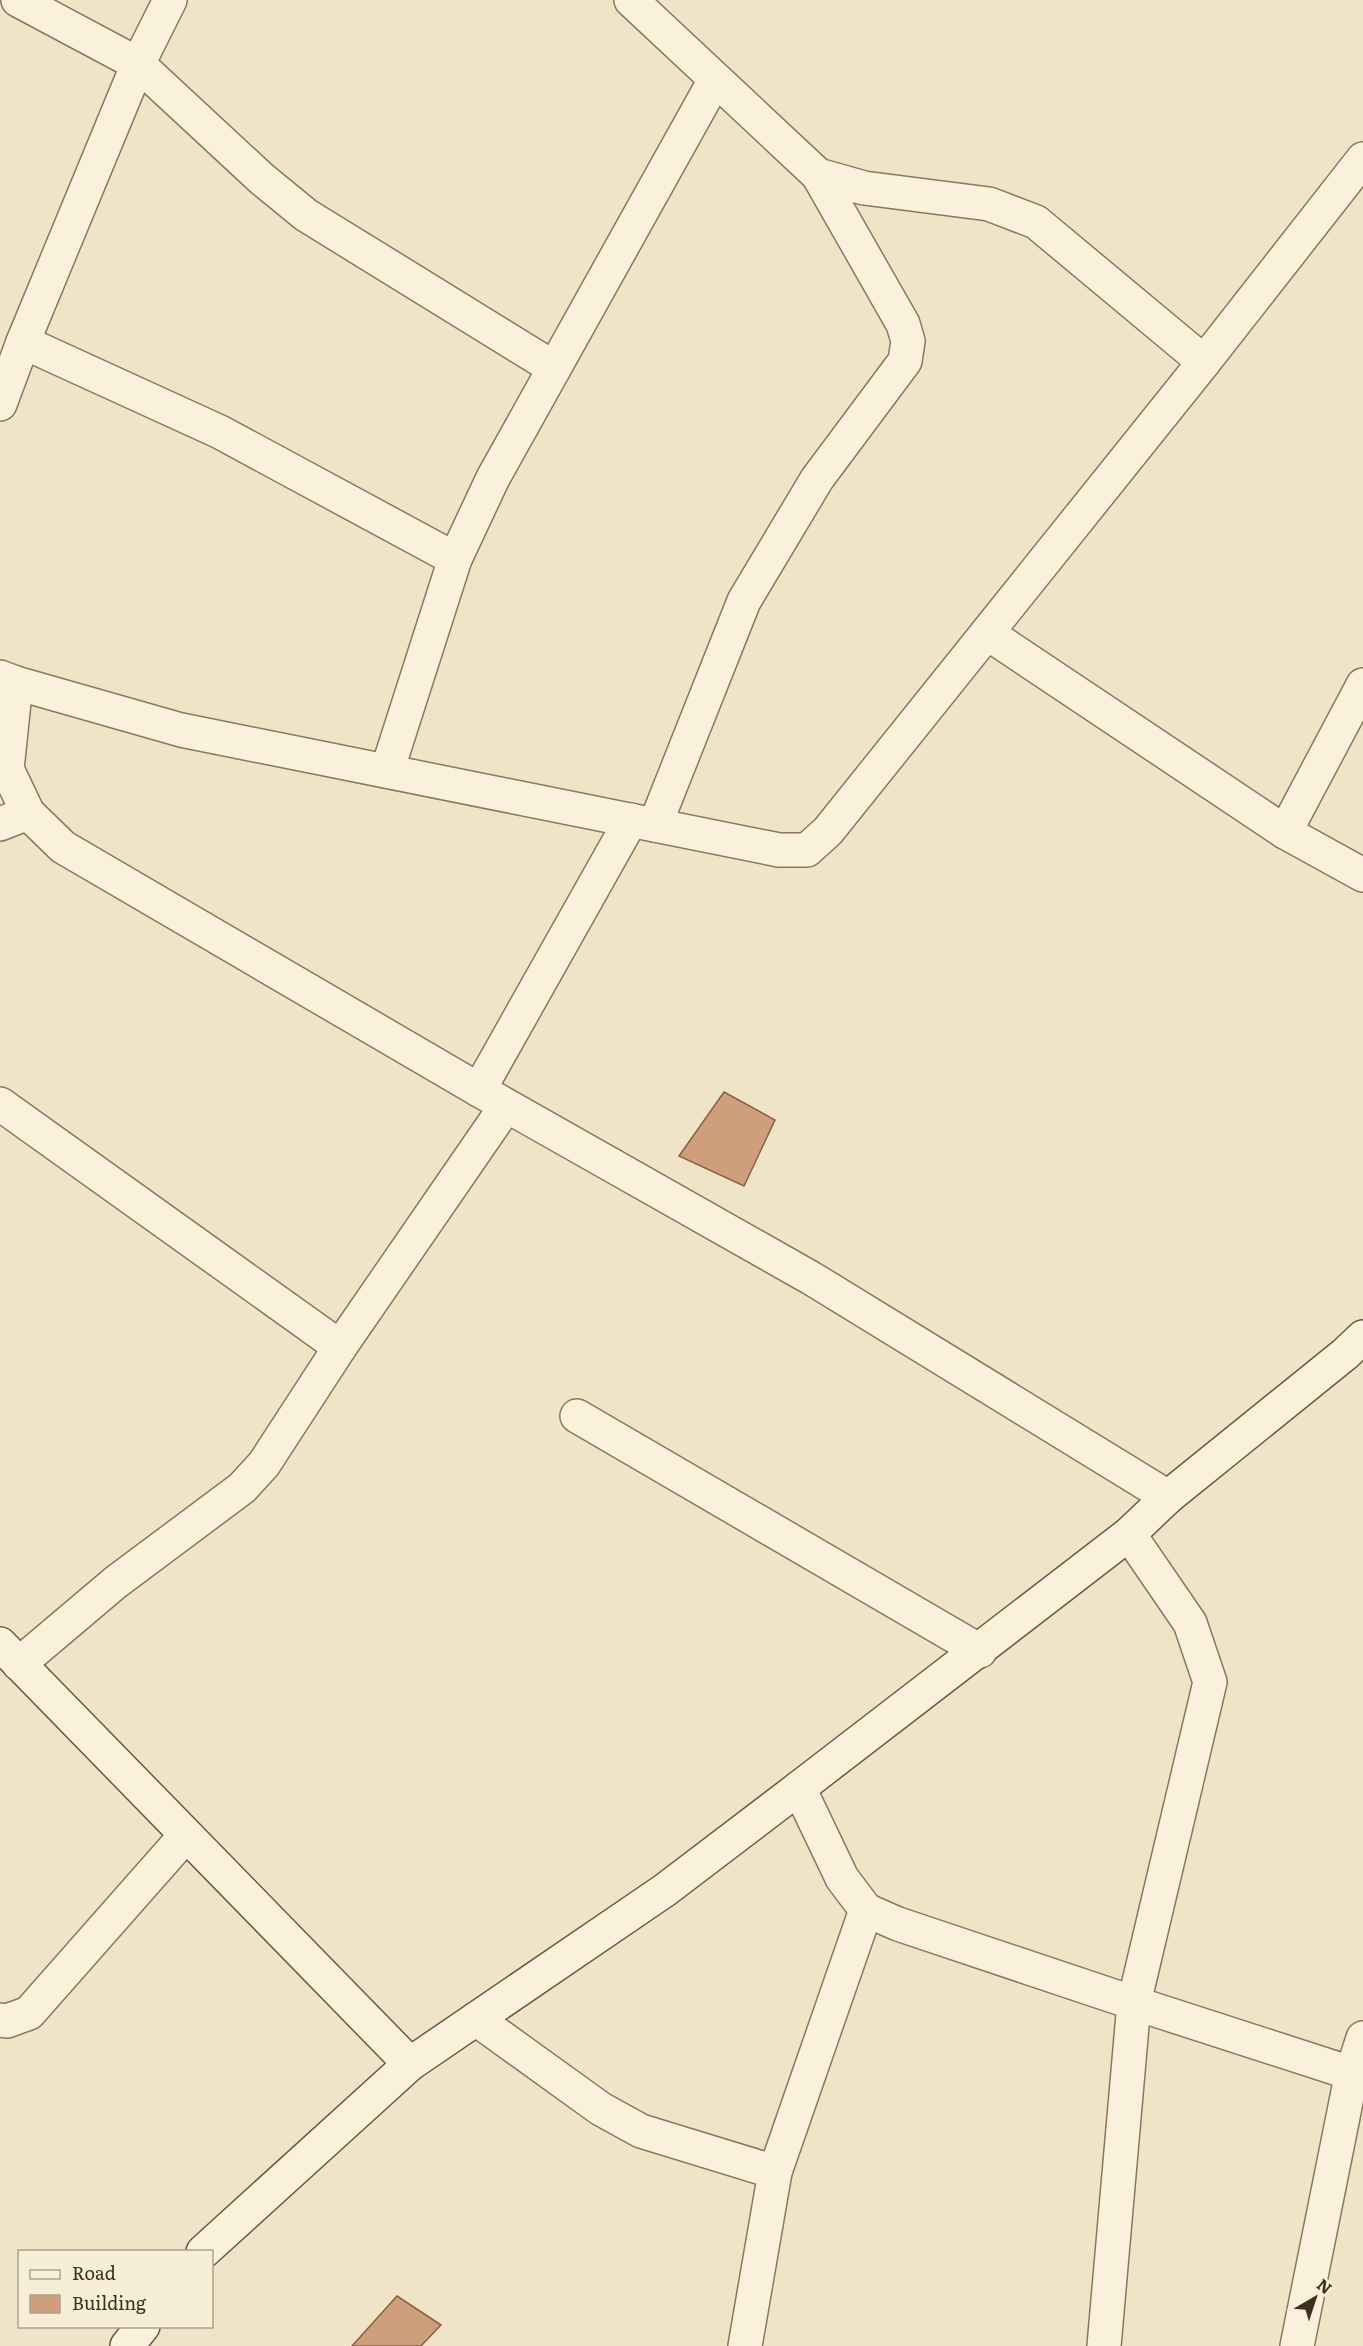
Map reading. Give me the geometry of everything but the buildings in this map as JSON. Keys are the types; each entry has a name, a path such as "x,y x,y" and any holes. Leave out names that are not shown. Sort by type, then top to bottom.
{"street":[{"path":"18,0 138,64 262,179 306,215 554,368"},
{"path":"0,404 23,342 138,64 170,0"},
{"path":"410,2064 10,1654 116,1582 242,1488 264,1464 340,1347 492,1098 643,822 744,601 817,479 905,361 909,341 903,324 818,176 631,0"},
{"path":"387,771 455,559 493,478 715,80"},
{"path":"1168,1497 811,1278 492,1098 14,818 7,769 8,680 181,730 778,850 807,850 828,831 1204,362 1363,159"},
{"path":"818,176 864,188 989,204 1036,222 1204,362"},
{"path":"23,342 220,432 455,559"},
{"path":"987,633 1285,832 1363,875"},
{"path":"1285,832 1363,685"},
{"path":"0,1104 340,1347"},
{"path":"205,2250 410,2064 665,1890 980,1651 1129,1534 1168,1497 1346,1354 1363,1336"},
{"path":"577,1416 980,1651"},
{"path":"1104,2346 1134,2003 1209,1682 1190,1623 1129,1534"},
{"path":"799,1788 842,1878 866,1910 898,1924 1134,2003 1358,2074"},
{"path":"0,2020 7,2021 29,2013 186,1835"},
{"path":"745,2346 775,2172 866,1910"},
{"path":"476,2019 601,2109 641,2130 775,2172"},
{"path":"1297,2346 1358,2074 1363,2038"},
{"path":"127,2346 141,2328"}]}
